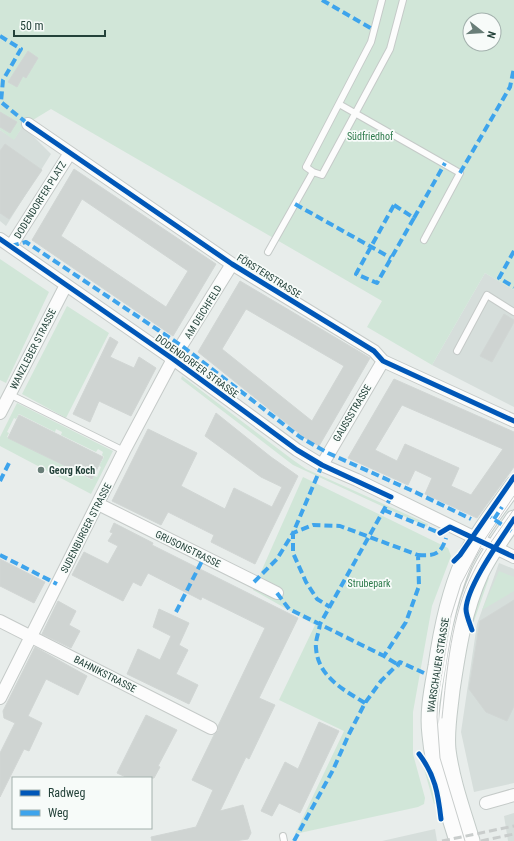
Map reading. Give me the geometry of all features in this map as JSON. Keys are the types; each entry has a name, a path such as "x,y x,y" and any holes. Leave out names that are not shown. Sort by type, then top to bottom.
{"main road":[{"path":"485,543 514,485"},
{"path":"485,543 514,499"},
{"path":"485,543 514,519"},
{"name":"WARSCHAUER STRASSE","path":"458,841 435,761 430,735 430,712 447,610 464,560 485,543"},
{"name":"WARSCHAUER STRASSE","path":"471,841 450,768 446,731 463,622 477,580 485,543"}],"street":[{"name":"FÖRSTERSTRASSE","path":"28,124 232,264 374,351 384,361 514,421"},
{"name":"DODENDORFER PLATZ","path":"11,246 70,153"},
{"name":"DODENDORFER STRASSE","path":"0,239 173,359 297,450 322,465 357,480 514,557"},
{"name":"AM DEICHFELD","path":"173,359 232,264"},
{"name":"WANZLEBER STRASSE","path":"0,413 66,285"},
{"name":"SUDENBURGER STRASSE","path":"0,698 124,451 173,359"},
{"name":"GAUSSSTRASSE","path":"322,465 384,361"},
{"name":"GRUSONSTRASSE","path":"98,504 277,593"},
{"name":"BAHNIKSTRASSE","path":"0,621 211,728"},
{"path":"486,803 514,794"}],"lane":[{"path":"382,0 371,42 306,167 313,172 322,175 390,49 403,0"},
{"path":"339,104 356,112 460,173 424,240"},
{"path":"268,252 313,172"},
{"path":"457,351 487,295 514,312"},
{"path":"10,394 124,451"}],"shaded area":[{"path":"23,126 51,154 6,226 0,221 0,130 14,139"},
{"path":"485,273 514,290 514,407 432,365"},
{"path":"499,563 514,569 514,783 474,792 461,732 477,624"},
{"path":"514,813 514,841 508,841 504,816"},
{"path":"435,829 437,841 382,841"}],"green space":[{"name":"Südfriedhof","path":"0,0 514,0 514,290 485,273 432,365 367,327 382,301 51,109 23,126 14,140 0,130"},
{"path":"0,259 49,292 6,383 0,380"},
{"path":"67,306 109,333 66,418 22,394"},
{"path":"182,376 306,469 428,524 427,527 293,465 181,379"},
{"path":"17,403 113,451 91,494 0,446 0,437","holes":["19,414 55,432 56,429 62,432 61,435 96,452 98,449 103,452 102,455 104,457 99,466 101,467 97,477 94,476 92,480 7,437 9,433 7,432 14,418 16,419"]},
{"name":"Strubepark","path":"303,477 448,548 451,556 432,606 413,712 413,754 425,798 424,804 418,807 295,834 344,731 279,700 315,625 253,590"},
{"path":"499,571 514,577 514,591 482,610"},
{"path":"487,576 489,578 473,624 472,616"},
{"path":"422,762 428,770 437,802 434,804"}],"building":[{"path":"28,51 38,58 26,78 23,76 17,87 8,82"},
{"path":"0,112 17,122 10,133 0,127"},
{"path":"5,144 42,170 9,219 0,213 0,151"},
{"path":"74,169 216,264 173,336 32,240","holes":["82,199 188,271 166,307 61,236"]},
{"path":"240,281 370,358 319,446 305,438 198,352","holes":["246,309 344,366 312,421 222,349"]},
{"path":"504,314 514,320 514,322 492,362 480,356"},
{"path":"110,337 118,342 110,357 134,368 139,357 156,368 131,416 99,401 90,422 73,414"},
{"path":"394,379 514,432 514,467 477,518 425,494 432,478 415,470 408,485 348,458","holes":["402,405 503,449 471,495 451,486 459,468 405,444 397,461 375,450"]},
{"path":"216,413 271,457 298,476 255,564 211,542 214,535 168,512 161,525 112,501 148,429 197,453 181,486 225,509 234,488 272,507 282,487 261,477 205,436"},
{"path":"19,415 103,457 92,479 8,438"},
{"path":"114,523 153,543 152,545 298,618 259,698 275,705 249,759 246,757 220,811 243,805 251,833 248,839 235,841 152,841 151,837 196,827 213,790 192,780 214,735 218,731 218,726 265,628 202,597 201,600 148,573 141,586 133,582 123,601 72,575 84,552 108,564 118,546 108,541 113,533 110,532"},
{"path":"0,559 45,582 34,603 0,586"},
{"path":"514,600 514,706 507,721 486,712 469,689 480,621"},
{"path":"58,601 76,611 69,625 80,631 71,648 42,634"},
{"path":"159,609 189,623 179,645 188,650 176,674 198,685 189,704 127,674 138,649 160,660 171,636 153,627"},
{"path":"35,647 87,676 78,695 46,679 28,716 42,723 29,751 24,749 0,797 0,753 15,723 4,718 3,711"},
{"path":"146,715 177,730 158,766 160,767 154,778 126,777 117,773"},
{"path":"319,722 339,731 300,813 279,803 272,816 261,811 285,762 298,769"}],"tram line":[{"path":"465,841 440,758 437,717 438,697 451,616 461,584 483,542 514,496"},
{"path":"442,718 451,644 460,607 473,573 482,556 514,509"}],"railway":[{"path":"442,841 514,826"},
{"path":"481,841 514,834"}],"marked path":[{"path":"322,0 374,30"},
{"path":"0,36 21,49 3,80 1,102 28,124"},
{"path":"460,173 510,87 514,68"},
{"path":"414,218 445,163"},
{"path":"295,204 391,258"},
{"path":"394,205 414,218 377,283 356,274 394,205"},
{"path":"11,246 26,242 182,346 300,437 328,453 471,519"},
{"path":"514,251 499,278 514,287"},
{"path":"0,481 10,461"},
{"path":"322,465 293,533 293,553 306,582 317,599 330,607"},
{"path":"365,703 341,688 327,675 318,658 316,642 320,624 391,497"},
{"path":"494,519 502,507"},
{"path":"384,510 440,533"},
{"path":"485,513 514,533"},
{"path":"254,582 277,559 293,533 313,525 340,526 418,555 419,586 406,622 384,656"},
{"path":"418,555 433,555 442,548 446,538"},
{"path":"0,555 57,584"},
{"path":"176,612 204,557"},
{"path":"277,593 289,609 384,656 400,666"},
{"path":"294,841 333,770 365,703 381,681 400,662 424,673"}],"cycle path":[{"path":"28,124 232,264 374,351 383,361 514,421"},
{"path":"0,239 173,359 297,450 322,465 391,497"},
{"path":"454,561 460,555 514,477"},
{"path":"472,630 466,611 472,588 493,550 514,519"},
{"path":"440,533 450,527 514,557"},
{"path":"419,754 429,769 435,785 441,819"}],"place":[{"name":"Georg Koch","path":"41,470"}]}
